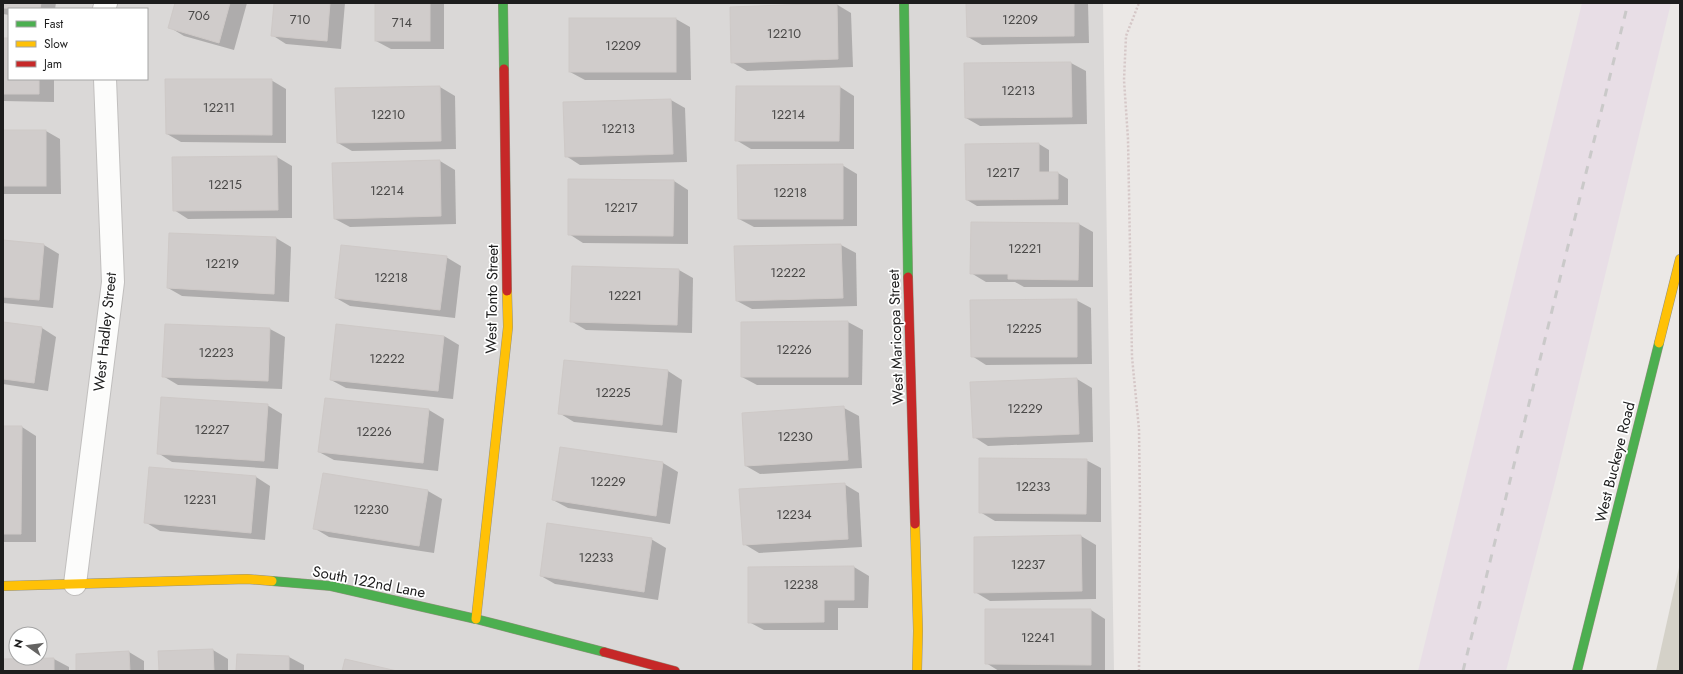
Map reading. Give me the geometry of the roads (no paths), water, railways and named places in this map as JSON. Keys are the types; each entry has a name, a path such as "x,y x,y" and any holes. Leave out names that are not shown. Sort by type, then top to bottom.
{"street":[{"name":"West Tonto Street","path":"476,619 508,327 504,3"},
{"name":"West Maricopa Street","path":"904,3 906,192 918,631 917,671"},
{"name":"West Hadley Street","path":"75,584 113,282 105,80"},
{"name":"West Buckeye Road","path":"1577,671 1680,259"},
{"name":"South 122nd Lane","path":"3,586 247,579 331,586 476,619 675,671"}],"railway":[{"path":"1463,671 1628,3"}]}
